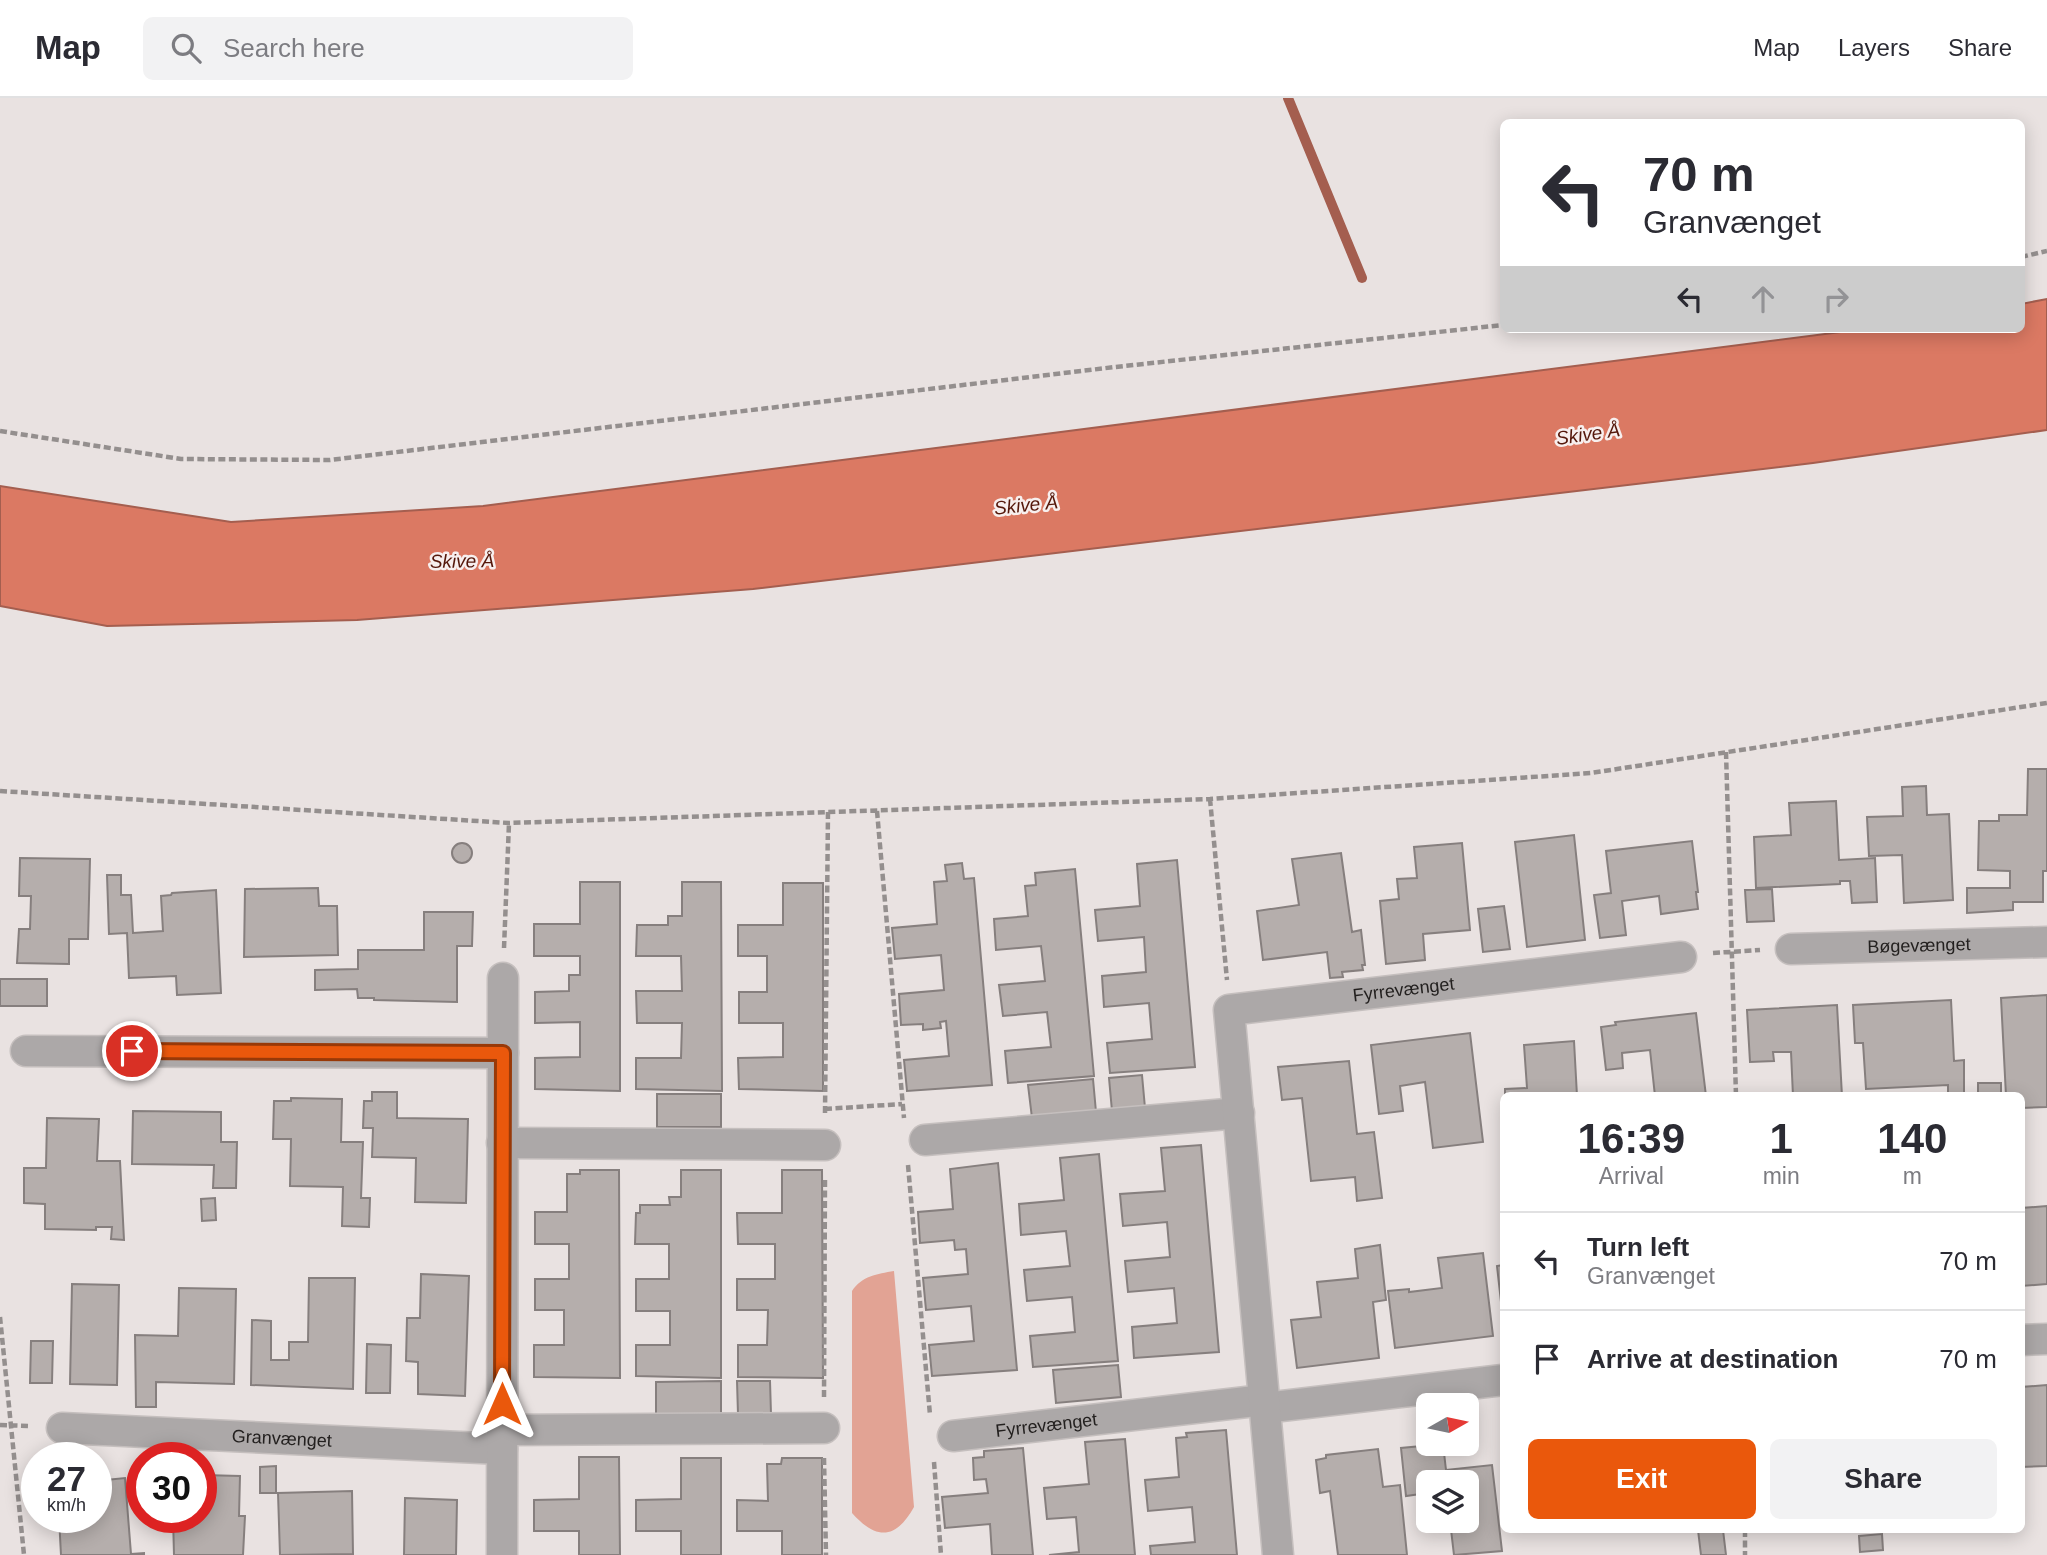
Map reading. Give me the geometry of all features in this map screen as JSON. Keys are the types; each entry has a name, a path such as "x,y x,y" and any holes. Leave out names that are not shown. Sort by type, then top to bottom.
{"street":[{"name":"Bøgevænget","path":"1791,949 2047,942"},
{"name":"Fyrrevænget","path":"1230,1010 1681,957"},
{"path":"502,1555 503,978"},
{"path":"1230,1010 1278,1555"},
{"path":"26,1051 503,1053"},
{"path":"912,1142 1239,1114"},
{"path":"502,1143 825,1144"},
{"path":"2025,1340 2047,1339"},
{"name":"Fyrrevænget","path":"942,1428 1265,1404 1500,1380"},
{"name":"Granvænget","path":"62,1428 502,1439 824,1427"}],"path":[{"path":"2025,256 2047,251"},
{"path":"0,431 181,459 330,460 1074,372 1500,325"},
{"path":"0,791 509,823 1210,799 1591,773 2047,703"},
{"path":"1726,752 1735,1092"},
{"path":"1210,799 1230,1010"},
{"path":"826,1555 824,1427 828,811"},
{"path":"877,811 902,1104 912,1142 942,1428"},
{"path":"503,978 509,823"},
{"path":"1681,957 1732,951 1791,949"},
{"path":"825,1109 902,1104"},
{"path":"0,1317 24,1555"},
{"path":"934,1461 941,1555"},
{"path":"1745,1533 1745,1555"}],"shaded area":[{"path":"894,1271 914,1507 907,1518 893,1530 878,1532 852,1513 852,1291 865,1279"}],"water":[{"name":"Skive Å","path":"2047,299 2047,430 1813,463 753,589 357,620 107,626 0,606 0,486 231,522 483,506 1833,333 2025,333 2025,303"}],"building":[{"path":"2028,769 2047,769 2047,871 2043,871 2043,902 2013,902 2013,910 1967,913 1967,888 2010,888 2010,871 1978,870 1979,821 1999,821 1999,815 2027,815"},
{"path":"1926,786 1927,815 1949,814 1953,900 1904,903 1902,855 1869,856 1867,817 1903,816 1902,787"},
{"path":"1836,801 1839,860 1875,858 1877,902 1852,903 1850,881 1840,881 1840,884 1756,888 1754,837 1791,835 1789,803"},
{"path":"1574,835 1585,940 1527,947 1515,842"},
{"path":"1692,841 1698,909 1661,914 1659,896 1622,901 1626,935 1600,938 1594,895 1611,893 1606,851"},
{"path":"462,843 469,846 472,853 469,860 462,863 455,860 452,853 455,846"},
{"path":"1462,843 1470,930 1423,934 1425,960 1386,964 1380,901 1399,899 1397,879 1417,878 1414,847"},
{"path":"1341,853 1352,932 1361,930 1365,965 1362,965 1363,970 1342,972 1343,977 1330,978 1327,952 1263,960 1257,911 1299,905 1292,859"},
{"path":"20,858 90,859 88,939 69,939 69,964 17,963 19,929 30,929 31,896 19,896"},
{"path":"1177,860 1195,1067 1110,1073 1107,1043 1152,1039 1149,1003 1104,1007 1102,976 1146,972 1144,937 1098,941 1095,910 1140,906 1137,864"},
{"path":"962,863 964,879 974,878 992,1085 907,1091 904,1060 949,1056 946,1021 940,1022 941,1028 923,1030 923,1024 901,1025 899,994 944,990 941,955 895,959 892,928 937,924 934,882 947,881 945,865"},
{"path":"1075,869 1094,1076 1008,1083 1005,1051 1051,1047 1047,1012 1003,1016 999,985 1045,981 1041,946 996,950 994,919 1028,916 1025,886 1036,885 1035,873"},
{"path":"107,875 121,875 121,895 131,895 133,933 163,931 161,896 216,890 221,993 177,995 176,976 129,978 127,933 109,934"},
{"path":"580,882 620,882 620,1091 535,1089 535,1058 580,1057 580,1022 535,1023 535,992 569,991 569,975 580,975 580,956 534,956 534,924 580,924"},
{"path":"682,882 721,882 722,1091 636,1089 636,1058 681,1058 682,1023 637,1023 636,991 682,991 681,956 636,956 637,925 668,925 668,916 682,916"},
{"path":"783,883 823,883 823,1091 739,1089 738,1058 783,1057 783,1023 739,1023 739,992 767,992 767,956 738,956 738,925 783,925"},
{"path":"318,888 319,906 337,906 338,955 244,957 245,889"},
{"path":"1772,889 1774,921 1747,922 1745,890"},
{"path":"1504,906 1510,949 1483,952 1478,909"},
{"path":"424,912 473,912 472,946 457,946 457,1002 374,1000 358,998 357,989 315,990 315,970 358,969 358,950 424,950"},
{"path":"0,979 47,979 47,1006 0,1006"},
{"path":"2047,995 2047,1107 2025,1108 2025,1092 2006,1092 2001,998"},
{"path":"1951,1000 1954,1061 1964,1060 1964,1092 1948,1092 1948,1085 1866,1089 1863,1043 1855,1043 1853,1005"},
{"path":"1837,1005 1842,1092 1793,1092 1791,1052 1773,1052 1774,1061 1750,1062 1747,1010"},
{"path":"1696,1013 1706,1092 1655,1092 1650,1050 1622,1053 1623,1068 1606,1070 1601,1027 1616,1025 1615,1022"},
{"path":"1470,1033 1483,1142 1433,1148 1425,1082 1400,1086 1403,1111 1379,1114 1371,1045"},
{"path":"1574,1041 1577,1092 1505,1092 1505,1089 1527,1088 1524,1045"},
{"path":"1349,1061 1357,1134 1374,1132 1382,1198 1357,1201 1355,1177 1311,1181 1302,1098 1282,1100 1278,1067"},
{"path":"1142,1075 1145,1108 1112,1111 1109,1078"},
{"path":"1093,1079 1096,1112 1032,1118 1028,1085"},
{"path":"1978,1083 2001,1083 2001,1092 1978,1092"},
{"path":"372,1092 397,1092 397,1118 468,1119 466,1203 415,1202 416,1158 372,1157 373,1128 363,1128 364,1101 372,1101"},
{"path":"657,1094 721,1094 721,1127 657,1127"},
{"path":"291,1098 342,1099 341,1142 363,1142 361,1198 370,1198 369,1227 342,1226 343,1187 290,1186 291,1139 273,1139 274,1101 291,1101"},
{"path":"133,1111 221,1112 221,1142 237,1142 236,1188 213,1188 214,1165 132,1164"},
{"path":"47,1118 99,1119 97,1161 120,1161 124,1240 111,1239 112,1227 96,1227 96,1230 45,1229 45,1204 24,1203 24,1168 46,1168"},
{"path":"1201,1145 1219,1352 1134,1358 1132,1327 1177,1323 1174,1288 1128,1292 1125,1261 1170,1257 1167,1222 1123,1226 1120,1194 1165,1191 1161,1148"},
{"path":"1099,1154 1118,1361 1033,1367 1030,1336 1075,1332 1072,1297 1027,1301 1024,1270 1070,1266 1066,1231 1021,1235 1019,1204 1064,1200 1060,1158"},
{"path":"998,1163 1017,1370 932,1376 929,1345 974,1341 971,1306 926,1310 923,1278 968,1274 966,1249 955,1250 954,1240 920,1243 918,1212 953,1209 950,1169"},
{"path":"580,1170 619,1170 620,1378 534,1377 534,1345 564,1345 564,1310 535,1310 535,1279 569,1279 569,1244 535,1244 535,1212 567,1212 567,1174 580,1174"},
{"path":"681,1170 721,1170 721,1378 636,1376 636,1345 670,1345 670,1311 636,1311 636,1279 669,1279 669,1244 635,1244 636,1213 640,1213 640,1205 670,1205 669,1197 681,1197"},
{"path":"782,1170 822,1170 823,1378 738,1377 738,1345 767,1345 768,1310 737,1310 737,1279 775,1279 775,1244 738,1244 737,1213 782,1213"},
{"path":"215,1198 216,1220 202,1221 201,1199"},
{"path":"2047,1206 2047,1284 2025,1286 2025,1208"},
{"path":"1380,1245 1386,1300 1373,1302 1379,1358 1297,1368 1291,1320 1321,1317 1317,1282 1358,1278 1355,1249"},
{"path":"1483,1253 1493,1336 1395,1348 1388,1291 1409,1289 1409,1292 1442,1288 1438,1258"},
{"path":"1497,1266 1500,1266 1500,1293"},
{"path":"421,1274 469,1276 465,1396 418,1394 418,1362 406,1361 407,1318 420,1318"},
{"path":"309,1278 355,1278 353,1389 251,1385 252,1320 271,1321 271,1360 289,1360 289,1342 308,1342"},
{"path":"72,1284 119,1285 117,1385 70,1384"},
{"path":"179,1288 236,1289 234,1384 156,1382 156,1407 136,1407 135,1335 178,1336"},
{"path":"31,1341 53,1341 52,1383 30,1383"},
{"path":"367,1344 391,1345 390,1393 366,1393"},
{"path":"1118,1365 1121,1397 1056,1403 1053,1370"},
{"path":"721,1381 721,1415 656,1415 656,1382"},
{"path":"737,1381 770,1381 771,1414 738,1414"},
{"path":"2047,1385 2047,1466 2025,1467 2025,1387"},
{"path":"1226,1430 1237,1555 1151,1555 1150,1546 1195,1542 1192,1507 1148,1511 1145,1480 1179,1477 1176,1438 1187,1437 1186,1433"},
{"path":"1125,1439 1135,1555 1049,1555 1079,1552 1076,1517 1047,1519 1044,1488 1089,1484 1085,1442"},
{"path":"1416,1447 1416,1456 1444,1456 1446,1470 1416,1470 1416,1495 1406,1496 1401,1448"},
{"path":"1023,1448 1033,1555 992,1555 990,1524 945,1528 942,1497 988,1493 986,1479 974,1480 973,1458 984,1457 984,1451"},
{"path":"1378,1449 1383,1487 1400,1485 1407,1555 1338,1555 1330,1491 1320,1493 1316,1460 1326,1458 1326,1455"},
{"path":"579,1457 619,1457 620,1555 579,1555 579,1531 534,1531 534,1500 579,1499"},
{"path":"681,1458 721,1458 721,1555 681,1555 681,1531 636,1531 636,1500 681,1499"},
{"path":"782,1458 822,1458 822,1555 782,1555 782,1531 737,1531 737,1500 768,1501 767,1464 781,1464"},
{"path":"1492,1465 1502,1551 1454,1555 1451,1533 1479,1533 1479,1470 1446,1470"},
{"path":"276,1466 276,1493 260,1493 260,1467"},
{"path":"217,1475 240,1476 239,1516 245,1516 243,1555 174,1555 173,1533 217,1533"},
{"path":"125,1478 126,1533 129,1533 131,1554 144,1555 61,1555 60,1533 112,1533 112,1479"},
{"path":"352,1491 353,1554 280,1555 278,1493"},
{"path":"405,1498 457,1500 456,1555 404,1555"},
{"path":"1698,1533 1723,1533 1726,1555 1701,1555"},
{"path":"1882,1534 1883,1550 1860,1552 1859,1536"}],"waterway":[{"path":"1288,98 1362,278"}],"route":[{"path":"132,1051 503,1053 502,1404"}]}
